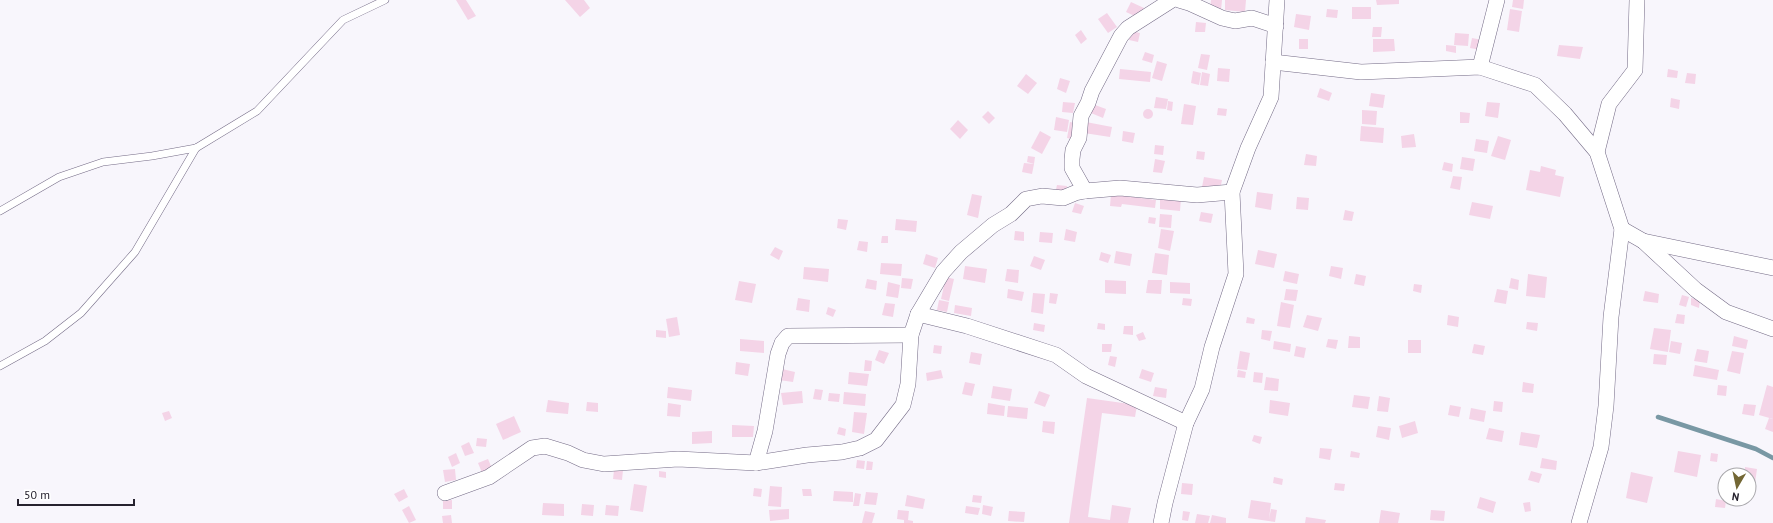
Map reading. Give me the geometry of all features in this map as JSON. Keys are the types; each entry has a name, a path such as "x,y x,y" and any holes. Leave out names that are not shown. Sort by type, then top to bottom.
{"street":[{"path":"1085,191 1072,168 1072,159 1073,150 1079,138 1081,116 1092,91 1121,36 1128,28 1172,0"},
{"path":"1179,0 1222,18 1235,21 1252,18 1276,26"},
{"path":"1161,523 1186,423 1202,389 1212,347 1236,274 1232,192 1248,148 1271,97 1277,0"},
{"path":"1480,67 1497,0"},
{"path":"1597,152 1609,104 1635,70 1637,0"},
{"path":"1274,62 1361,72 1480,67 1535,85 1565,114 1597,152 1622,229 1611,317 1606,406 1601,447 1579,523"},
{"path":"445,493 489,477 532,448 545,446 568,453 583,460 604,464 678,459 756,463 842,452 860,448 876,440 903,405 908,384 910,335 918,314 943,272 961,252 993,225 1011,214 1026,199 1042,196 1063,198 1085,191 1120,188 1197,195 1232,192"},
{"path":"1622,229 1644,241 1696,290 1726,312 1773,329"},
{"path":"1644,241 1773,268"},
{"path":"918,314 967,326 1056,355 1086,376 1186,423"},
{"path":"756,463 765,431 778,354 782,343 788,336 910,335"}],"lane":[{"path":"0,211 59,177 103,162 152,156 196,148 257,111 343,20 385,0"},
{"path":"0,366 45,340 81,314 135,252 196,148"}],"building":[{"path":"456,0 466,0 476,16 468,20"},
{"path":"565,0 584,0 590,8 580,17"},
{"path":"1211,0 1222,0 1221,11 1210,9"},
{"path":"1225,0 1246,0 1245,12 1225,10"},
{"path":"1376,0 1399,0 1399,4 1377,5"},
{"path":"1513,0 1524,0 1523,9 1512,7"},
{"path":"1131,2 1144,8 1139,18 1126,12"},
{"path":"1352,7 1371,7 1371,19 1352,19"},
{"path":"1327,9 1338,10 1337,18 1326,17"},
{"path":"1510,9 1522,11 1519,32 1507,30"},
{"path":"1107,13 1117,27 1108,33 1098,19"},
{"path":"1296,14 1311,16 1309,30 1294,27"},
{"path":"1196,22 1206,23 1205,32 1195,32"},
{"path":"1373,27 1382,27 1381,37 1372,37"},
{"path":"1081,30 1087,39 1081,44 1075,35"},
{"path":"1131,31 1140,33 1138,42 1129,40"},
{"path":"1455,33 1469,34 1468,46 1454,45"},
{"path":"1472,38 1482,40 1481,50 1470,48"},
{"path":"1299,39 1308,39 1308,49 1299,49"},
{"path":"1373,39 1394,39 1395,51 1373,52"},
{"path":"1446,45 1456,46 1456,53 1446,51"},
{"path":"1559,45 1583,47 1580,59 1557,56"},
{"path":"1145,52 1154,55 1152,63 1142,60"},
{"path":"1201,54 1210,55 1207,70 1198,68"},
{"path":"1157,61 1167,64 1162,81 1152,78"},
{"path":"1218,68 1230,69 1229,82 1217,81"},
{"path":"1120,69 1151,72 1150,82 1119,79"},
{"path":"1668,69 1678,71 1677,78 1667,77"},
{"path":"1193,71 1201,73 1199,85 1191,83"},
{"path":"1202,72 1210,74 1208,86 1200,85"},
{"path":"1687,73 1696,74 1695,84 1685,83"},
{"path":"1026,74 1037,83 1028,94 1017,86"},
{"path":"1060,78 1070,81 1066,93 1057,89"},
{"path":"1320,88 1332,93 1329,101 1317,97"},
{"path":"1371,93 1385,95 1383,108 1369,106"},
{"path":"1156,97 1168,99 1166,109 1154,108"},
{"path":"1671,98 1680,100 1679,109 1670,107"},
{"path":"1168,101 1173,102 1172,111 1167,110"},
{"path":"1063,102 1075,103 1073,113 1062,112"},
{"path":"1487,102 1500,103 1498,118 1485,116"},
{"path":"1184,104 1196,106 1193,125 1181,124"},
{"path":"1095,105 1106,109 1103,118 1091,113"},
{"path":"1218,108 1227,109 1226,116 1217,115"},
{"path":"1146,109 1150,109 1152,110 1152,118 1146,119 1143,116 1143,112"},
{"path":"1362,110 1377,111 1376,125 1362,124"},
{"path":"988,111 995,118 989,124 982,117"},
{"path":"1460,112 1470,113 1469,123 1460,123"},
{"path":"1056,117 1069,120 1067,132 1054,130"},
{"path":"958,120 968,130 960,139 950,129"},
{"path":"1070,122 1079,124 1076,140 1067,138"},
{"path":"1086,122 1112,127 1110,137 1084,133"},
{"path":"1361,126 1384,128 1383,143 1360,141"},
{"path":"1040,131 1051,137 1042,154 1031,148"},
{"path":"1123,131 1135,133 1133,143 1122,141"},
{"path":"1414,134 1416,147 1402,148 1401,136"},
{"path":"1498,136 1511,140 1505,160 1491,156"},
{"path":"1476,139 1489,141 1487,153 1474,151"},
{"path":"1155,145 1164,146 1163,155 1154,154"},
{"path":"1197,151 1205,152 1204,160 1196,159"},
{"path":"1306,154 1317,156 1316,166 1304,165"},
{"path":"1028,156 1035,157 1034,164 1027,162"},
{"path":"1462,157 1475,159 1473,171 1460,169"},
{"path":"1155,159 1165,161 1162,173 1153,172"},
{"path":"1444,162 1453,164 1452,172 1442,170"},
{"path":"1024,163 1034,164 1032,174 1022,172"},
{"path":"1541,166 1556,170 1555,175 1564,177 1560,197 1526,190 1530,170 1540,172"},
{"path":"1453,176 1462,177 1460,190 1450,188"},
{"path":"1204,177 1222,180 1220,190 1202,187"},
{"path":"1057,185 1067,186 1065,197 1055,194"},
{"path":"1257,192 1273,194 1271,210 1255,207"},
{"path":"972,194 982,196 978,218 967,215"},
{"path":"1111,194 1156,200 1155,208 1122,204 1121,207 1110,206"},
{"path":"1160,197 1181,198 1180,211 1160,209"},
{"path":"1297,197 1309,198 1308,210 1296,209"},
{"path":"1472,202 1493,206 1490,219 1469,215"},
{"path":"1075,203 1084,206 1081,214 1072,212"},
{"path":"1345,210 1354,212 1352,221 1343,220"},
{"path":"1201,212 1213,214 1211,223 1199,221"},
{"path":"1160,214 1172,215 1171,228 1159,227"},
{"path":"1149,217 1156,218 1155,224 1148,223"},
{"path":"838,219 848,220 846,230 837,228"},
{"path":"896,219 917,221 916,232 895,230"},
{"path":"1066,229 1077,232 1075,242 1064,240"},
{"path":"1161,229 1174,231 1170,251 1158,248"},
{"path":"1015,231 1024,232 1024,241 1014,240"},
{"path":"1040,232 1053,233 1052,243 1039,242"},
{"path":"882,236 888,236 888,243 881,243"},
{"path":"859,241 868,242 867,252 857,250"},
{"path":"775,247 783,251 779,260 770,255"},
{"path":"1258,250 1277,254 1274,268 1255,264"},
{"path":"1116,251 1132,254 1130,266 1114,263"},
{"path":"1101,252 1111,255 1108,263 1099,260"},
{"path":"1155,253 1169,255 1167,275 1152,273"},
{"path":"926,254 938,258 935,268 923,264"},
{"path":"1034,256 1045,260 1041,270 1030,266"},
{"path":"881,263 902,264 901,276 880,274"},
{"path":"965,266 987,269 985,283 963,279"},
{"path":"1331,266 1343,268 1341,279 1329,276"},
{"path":"804,267 829,269 828,282 803,279"},
{"path":"1007,269 1019,270 1018,283 1005,281"},
{"path":"1285,271 1299,274 1297,284 1283,281"},
{"path":"1356,274 1366,276 1364,286 1354,284"},
{"path":"1528,274 1547,277 1545,298 1526,296"},
{"path":"946,277 954,279 949,301 941,299"},
{"path":"902,278 913,279 911,289 901,288"},
{"path":"1511,278 1519,280 1518,290 1509,288"},
{"path":"867,279 877,281 876,290 865,288"},
{"path":"1105,280 1126,281 1126,294 1105,293"},
{"path":"1148,280 1162,280 1161,294 1146,293"},
{"path":"739,281 756,284 752,303 735,300"},
{"path":"888,282 900,285 898,298 886,296"},
{"path":"1170,282 1190,283 1190,294 1170,293"},
{"path":"1414,284 1422,285 1421,293 1413,291"},
{"path":"1008,289 1024,292 1022,301 1007,298"},
{"path":"1286,289 1298,290 1296,301 1284,300"},
{"path":"1497,289 1508,291 1506,304 1494,302"},
{"path":"1645,291 1659,294 1658,303 1643,301"},
{"path":"1033,293 1045,294 1043,314 1031,312"},
{"path":"1050,293 1058,294 1056,304 1049,303"},
{"path":"1682,295 1689,297 1686,307 1679,305"},
{"path":"798,298 810,300 809,312 796,310"},
{"path":"1183,298 1192,299 1191,306 1182,305"},
{"path":"1691,298 1700,300 1699,308 1691,305"},
{"path":"939,300 949,302 947,312 937,310"},
{"path":"1281,302 1294,305 1290,328 1277,326"},
{"path":"885,303 895,304 893,317 882,315"},
{"path":"955,305 972,308 971,316 954,313"},
{"path":"828,307 836,310 833,317 826,314"},
{"path":"1677,314 1685,315 1684,324 1675,323"},
{"path":"1307,315 1322,318 1318,331 1303,327"},
{"path":"1448,315 1459,317 1458,327 1447,325"},
{"path":"677,317 680,335 669,337 666,319"},
{"path":"1247,317 1255,319 1254,324 1246,323"},
{"path":"1527,322 1538,323 1537,331 1526,329"},
{"path":"1034,323 1045,325 1044,332 1033,330"},
{"path":"1098,323 1105,324 1105,330 1097,329"},
{"path":"1124,326 1133,326 1133,335 1123,334"},
{"path":"1654,328 1671,330 1668,352 1650,349"},
{"path":"656,330 666,331 666,338 656,337"},
{"path":"1262,330 1272,331 1270,341 1261,339"},
{"path":"1143,332 1146,339 1139,341 1136,335"},
{"path":"1349,336 1360,337 1360,348 1348,348"},
{"path":"1734,336 1748,340 1746,349 1732,346"},
{"path":"740,339 764,341 764,353 740,351"},
{"path":"1328,339 1338,340 1336,349 1326,347"},
{"path":"1408,340 1421,340 1421,353 1408,353"},
{"path":"1274,341 1291,344 1290,352 1273,349"},
{"path":"1671,341 1682,343 1680,354 1669,352"},
{"path":"1102,344 1112,344 1111,352 1102,352"},
{"path":"1474,344 1485,346 1483,355 1472,353"},
{"path":"934,345 942,346 941,354 933,353"},
{"path":"1296,346 1306,348 1304,358 1294,356"},
{"path":"1697,349 1709,351 1707,363 1694,361"},
{"path":"879,350 889,353 884,364 875,360"},
{"path":"1240,351 1250,353 1247,370 1237,369"},
{"path":"1732,351 1744,353 1740,374 1727,371"},
{"path":"971,352 982,354 980,365 969,363"},
{"path":"1654,354 1667,355 1666,365 1653,364"},
{"path":"1110,356 1117,357 1115,367 1108,365"},
{"path":"865,360 872,361 871,371 864,371"},
{"path":"736,362 750,364 748,376 735,374"},
{"path":"1695,365 1719,370 1717,380 1693,376"},
{"path":"782,369 795,372 793,382 779,380"},
{"path":"1142,369 1154,373 1151,382 1139,378"},
{"path":"941,370 943,378 927,381 926,373"},
{"path":"1238,370 1246,372 1245,378 1237,377"},
{"path":"849,372 869,374 867,386 848,384"},
{"path":"1254,372 1263,373 1262,383 1253,382"},
{"path":"1266,377 1279,379 1278,391 1264,390"},
{"path":"965,382 975,384 972,396 962,394"},
{"path":"1523,382 1534,384 1533,393 1522,392"},
{"path":"1718,385 1727,386 1726,396 1717,395"},
{"path":"1767,385 1773,387 1773,419 1759,415"},
{"path":"993,386 1012,389 1010,401 991,398"},
{"path":"668,387 692,390 691,401 667,398"},
{"path":"1155,387 1167,389 1166,398 1153,396"},
{"path":"815,389 823,390 821,400 813,399"},
{"path":"802,391 803,403 783,405 781,393"},
{"path":"1039,391 1050,395 1045,407 1034,403"},
{"path":"844,392 866,394 865,406 843,404"},
{"path":"829,393 840,394 839,402 828,401"},
{"path":"1354,395 1370,397 1368,409 1352,407"},
{"path":"1379,396 1390,398 1388,412 1377,411"},
{"path":"1087,398 1137,405 1135,417 1102,413 1088,517 1110,520 1112,505 1131,508 1128,523 1069,523"},
{"path":"548,400 569,403 568,414 546,412"},
{"path":"1270,400 1290,403 1288,416 1269,413"},
{"path":"1494,401 1503,402 1502,412 1493,411"},
{"path":"587,402 598,403 598,412 586,411"},
{"path":"668,403 681,405 680,417 667,416"},
{"path":"988,403 1005,406 1004,416 987,414"},
{"path":"1744,404 1756,405 1754,416 1742,414"},
{"path":"1450,405 1461,407 1459,417 1448,415"},
{"path":"1008,406 1028,408 1027,419 1007,417"},
{"path":"1471,408 1486,411 1484,422 1469,419"},
{"path":"169,411 172,418 165,421 162,413"},
{"path":"854,412 867,413 864,434 852,432"},
{"path":"514,416 521,432 503,440 496,424"},
{"path":"1769,418 1773,419 1773,432 1765,429"},
{"path":"1043,421 1055,422 1054,434 1042,432"},
{"path":"1415,421 1418,433 1402,438 1399,426"},
{"path":"732,425 754,426 753,437 732,437"},
{"path":"1378,426 1391,428 1389,440 1376,437"},
{"path":"839,427 846,429 845,436 837,434"},
{"path":"1489,428 1504,431 1502,442 1486,439"},
{"path":"712,431 712,443 692,444 692,432"},
{"path":"1521,432 1540,435 1537,448 1519,445"},
{"path":"1254,435 1262,437 1260,444 1252,441"},
{"path":"477,438 487,439 486,447 476,446"},
{"path":"469,442 474,453 465,456 461,446"},
{"path":"1320,448 1332,449 1330,460 1319,458"},
{"path":"1351,451 1360,453 1359,458 1350,457"},
{"path":"1678,451 1701,455 1697,477 1674,472"},
{"path":"456,453 460,463 452,467 448,457"},
{"path":"1711,453 1718,454 1717,462 1710,461"},
{"path":"1542,458 1557,461 1556,470 1540,468"},
{"path":"488,459 493,471 483,475 478,463"},
{"path":"857,460 865,461 864,469 856,468"},
{"path":"867,461 873,462 872,470 866,470"},
{"path":"455,469 456,480 445,482 443,470"},
{"path":"614,470 623,470 622,480 613,479"},
{"path":"659,471 666,472 666,478 659,477"},
{"path":"1531,471 1542,474 1539,483 1528,480"},
{"path":"1631,472 1653,477 1647,503 1626,498"},
{"path":"1274,477 1283,479 1282,485 1273,483"},
{"path":"1182,483 1193,484 1192,495 1181,494"},
{"path":"1335,483 1345,484 1344,491 1334,490"},
{"path":"634,484 647,486 643,512 630,510"},
{"path":"770,486 782,487 781,507 768,506"},
{"path":"754,488 762,489 761,497 753,496"},
{"path":"404,489 408,497 399,502 394,494"},
{"path":"802,489 811,489 812,496 803,496"},
{"path":"834,491 853,492 853,502 833,501"},
{"path":"866,492 878,493 876,505 864,504"},
{"path":"855,493 861,494 859,506 853,506"},
{"path":"907,495 925,499 923,509 905,506"},
{"path":"973,495 982,496 981,503 972,502"},
{"path":"1480,497 1496,502 1493,513 1477,508"},
{"path":"1716,499 1717,507 1725,507 1725,508 1715,507"},
{"path":"452,500 452,509 443,509 443,501"},
{"path":"1251,500 1271,503 1269,519 1271,509 1277,510 1275,522 1248,518"},
{"path":"1530,502 1531,511 1525,512 1523,503"},
{"path":"543,503 564,504 564,516 542,515"},
{"path":"582,504 594,505 593,516 581,515"},
{"path":"606,505 619,506 618,516 605,515"},
{"path":"983,505 993,507 991,516 982,514"},
{"path":"409,506 416,520 409,523 402,510"},
{"path":"966,506 980,508 978,515 965,513"},
{"path":"789,509 789,519 770,521 769,510"},
{"path":"898,510 909,511 908,520 913,521 913,523 904,523 904,520 897,519"},
{"path":"1381,510 1400,513 1398,523 1379,523"},
{"path":"1431,510 1445,511 1444,521 1430,520"},
{"path":"865,511 875,513 872,523 862,523"},
{"path":"1009,511 1025,512 1024,522 1008,521"},
{"path":"1183,511 1190,512 1188,521 1182,520"},
{"path":"1197,514 1210,516 1208,523 1195,523"},
{"path":"451,515 452,523 443,523 442,516"},
{"path":"1212,515 1226,518 1226,523 1210,523"},
{"path":"1306,517 1326,520 1325,523 1305,523"}],"waterway":[{"path":"1658,417 1756,449 1773,458"}]}
